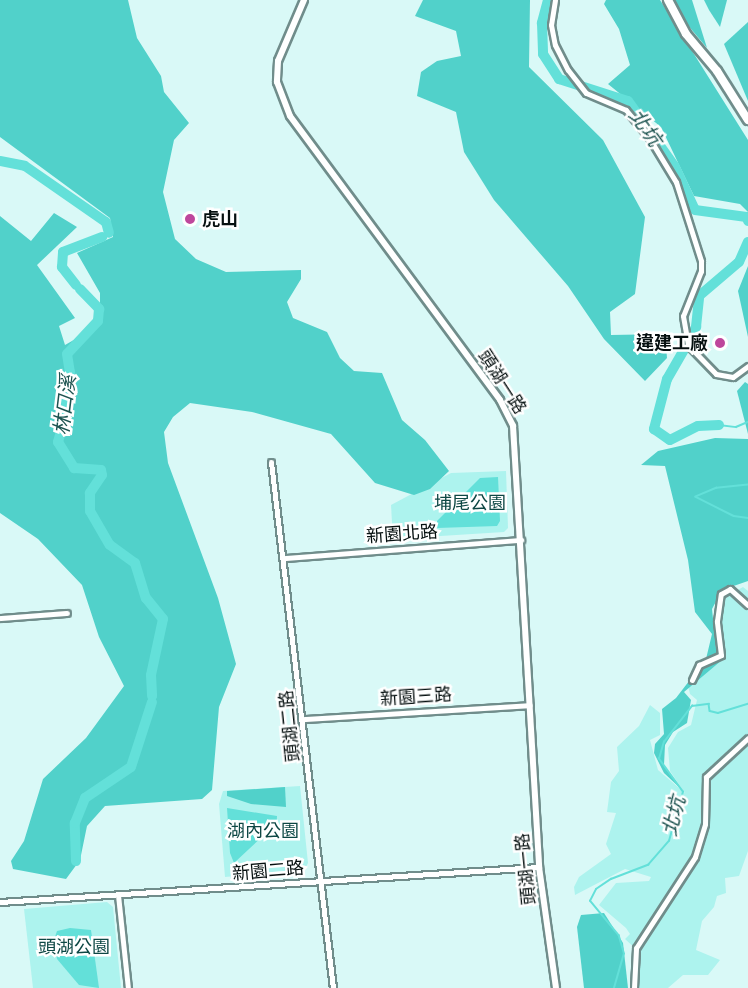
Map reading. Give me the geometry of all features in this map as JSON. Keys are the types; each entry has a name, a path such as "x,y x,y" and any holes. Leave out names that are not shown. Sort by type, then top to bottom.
{"main road":[{"path":"668,0 686,34 717,71 748,120"}],"street":[{"name":"頭湖一路","path":"304,0 278,60 277,82 282,100 300,132 508,412 516,441 538,867 556,988"},
{"path":"555,0 551,25 555,45 568,70 586,93 626,110 653,144 676,182 701,271 683,316 688,345 716,374 733,377 748,366"},
{"name":"頭湖二路","path":"271,462 304,719 333,988"},
{"name":"新園北路","path":"285,558 521,540"},
{"path":"692,680 699,665 721,656 717,621 721,594 730,589 748,605"},
{"path":"0,618 67,613"},
{"name":"新園三路","path":"304,719 530,705"},
{"path":"634,988 636,948 695,857 705,824 706,777 748,738"},
{"name":"新園二路","path":"0,902 538,867"},
{"path":"118,895 128,988"}],"green space":[{"name":"埔尾公園","path":"506,471 508,528 504,532 393,539 391,505 451,473"},
{"path":"743,587 748,591 748,851 739,876 725,878 726,893 717,896 714,907 702,921 696,950 720,960 708,975 683,975 668,988 636,988 637,950 625,939 630,934 599,905 616,883 649,881 651,877 625,869 575,895 574,887 579,877 611,854 606,844 616,813 607,812 611,782 619,771 617,747 639,726 650,705 660,713 660,735 650,740 658,770 685,793 670,771 668,748 678,732 691,725 697,700 690,694 688,686 722,650 718,625 719,601"},
{"name":"湖內公園","path":"300,786 308,863 305,869 225,877 219,804 223,791"},
{"name":"頭湖公園","path":"107,902 113,907 121,988 33,988 24,909"}],"shaded area":[{"path":"0,0 128,0 137,38 161,76 164,92 189,123 174,140 163,192 175,239 196,259 226,272 301,270 301,279 287,302 293,318 327,332 340,358 354,371 382,373 402,420 425,440 449,471 430,489 414,495 375,483 331,434 252,412 190,403 173,417 164,432 168,463 218,598 236,664 219,707 212,790 202,799 105,806 87,826 80,860 66,879 13,869 11,861 24,841 43,779 86,738 124,686 99,637 82,585 38,539 0,513 0,216 31,241 54,213 77,227 37,265 75,318 59,326 65,345 100,325 100,293 77,253 113,237 110,218 0,137"},
{"path":"423,0 530,0 529,67 603,140 645,217 635,294 610,312 611,335 665,334 667,358 645,381 604,339 568,286 494,200 464,152 456,112 417,96 421,72 437,61 461,56 456,31 415,16"},
{"path":"606,0 660,0 748,140 748,212 740,204 694,196 661,127 608,84 630,65 619,29 604,4"},
{"path":"674,0 692,0 707,48 681,17"},
{"path":"704,0 727,0 720,27 709,10"},
{"path":"748,22 748,101 724,44"},
{"path":"748,266 748,337 738,291"},
{"path":"745,382 748,384 748,434 737,391"},
{"path":"715,438 748,439 748,581 722,590 712,609 716,648 722,660 684,692 691,700 687,723 673,732 665,745 664,765 680,788 664,773 654,753 655,744 664,734 662,709 676,698 706,659 712,634 695,612 688,560 665,466 641,465 658,451"},
{"path":"498,477 500,521 497,526 437,528 437,521 480,478"},
{"path":"285,787 286,807 251,804 227,796 227,791"},
{"path":"227,808 277,816 276,838 264,835 234,863 230,853"},
{"path":"604,913 623,943 628,988 584,988 577,927 581,915"},
{"path":"70,928 91,930 99,988 79,985 57,959 54,940 57,931"}],"waterway":[{"name":"北坑","path":"548,0 542,23 543,54 559,79 628,101 675,167 695,210 747,217 748,221"},
{"name":"林口溪","path":"0,161 25,166 106,222 109,233"},
{"name":"林口溪","path":"76,285 62,267 63,252 102,237"},
{"name":"北坑","path":"690,338 696,327 699,296 739,262 748,242"},
{"name":"林口溪","path":"80,289 99,309 98,321 67,354 70,372 61,408 64,421 58,442 74,468 101,470 102,475 90,493 90,511 110,545 135,563 146,598 163,619 151,675 152,696"},
{"name":"北坑","path":"685,348 667,379 654,429 670,440 698,426 719,425"},
{"name":"北坑","path":"719,425 736,427 748,422"},
{"name":"北坑","path":"748,485 717,488 696,497 734,516 748,518"},
{"name":"林口溪","path":"76,861 75,823 85,798 131,767 152,702"},
{"name":"北坑","path":"614,988 624,954 619,936 590,901 596,889 611,879 648,865 669,841 683,792 659,759 664,742 692,706 709,704 710,711 718,713 748,704"}],"place":[{"name":"虎山","path":"190,219"},
{"name":"違建工廠","path":"720,343"}]}
